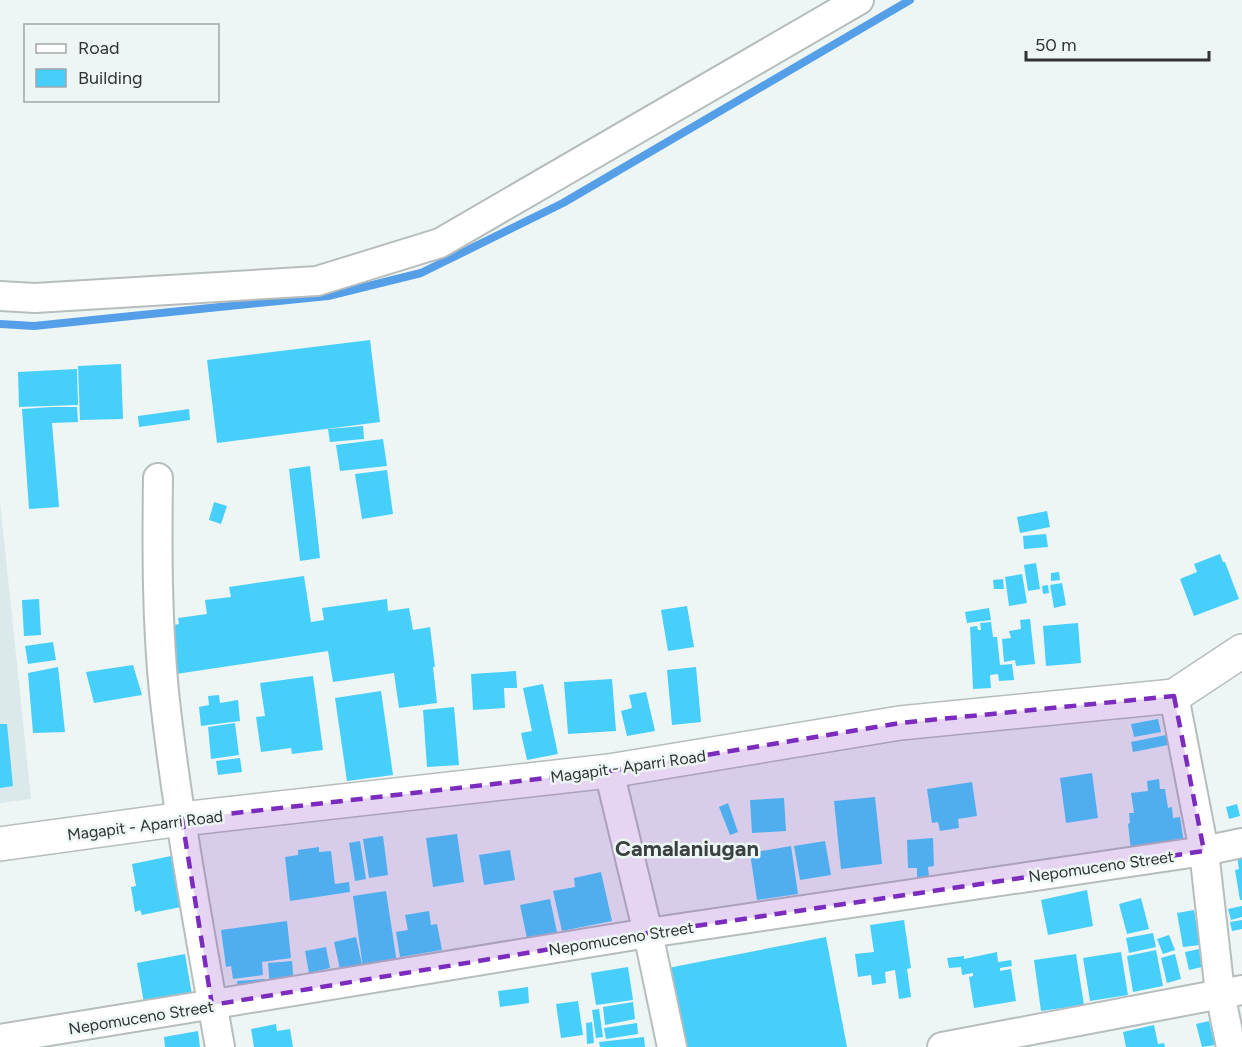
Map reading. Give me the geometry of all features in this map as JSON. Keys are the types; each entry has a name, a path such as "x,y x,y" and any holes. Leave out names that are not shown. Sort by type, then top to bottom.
{"main road":[{"name":"Magapit - Aparri Road","path":"0,844 182,819 609,771 900,723 1174,696 1242,651"}],"street":[{"path":"0,296 35,298 317,281 440,243 859,0"},
{"path":"158,478 159,625 165,692 182,819 220,1047"},
{"path":"1174,696 1231,991 1231,1047"},
{"path":"609,771 648,933 672,1047"},
{"name":"Nepomuceno Street","path":"0,1039 648,933 1204,851 1242,843"},
{"path":"942,1047 1231,991"}],"highlighted area":[{"path":"1174,696 1204,851 648,933 212,1005 182,819 609,771 900,723"}],"shaded area":[{"path":"0,501 31,799 0,803"}],"building":[{"path":"370,340 380,422 217,443 207,360"},
{"path":"121,364 123,419 80,420 78,366"},
{"path":"77,369 78,405 19,407 18,372"},
{"path":"77,407 78,422 52,423 59,507 29,509 22,409"},
{"path":"189,409 190,420 139,427 138,416"},
{"path":"363,426 364,439 330,442 328,429"},
{"path":"383,439 387,466 340,471 336,445"},
{"path":"310,466 320,558 300,561 289,469"},
{"path":"387,470 393,514 362,519 355,474"},
{"path":"214,502 227,506 221,524 209,520"},
{"path":"1047,511 1050,527 1020,533 1017,517"},
{"path":"1046,534 1048,547 1024,549 1023,536"},
{"path":"1220,554 1239,599 1194,616 1180,579 1197,572 1194,564"},
{"path":"1036,563 1040,589 1028,591 1024,565"},
{"path":"1059,572 1060,580 1051,581 1051,573"},
{"path":"1022,574 1027,603 1009,606 1005,577"},
{"path":"304,576 311,622 324,620 322,608 387,599 388,611 409,608 413,630 430,627 437,703 399,708 394,673 333,682 328,651 176,674 169,626 179,624 178,618 207,614 205,600 231,597 229,587"},
{"path":"1003,579 1004,589 994,589 993,580"},
{"path":"1062,583 1066,605 1054,608 1050,585"},
{"path":"1048,585 1049,593 1043,594 1042,586"},
{"path":"39,599 41,635 24,636 22,600"},
{"path":"687,606 694,647 668,651 661,610"},
{"path":"989,608 991,620 967,623 965,612"},
{"path":"1030,619 1035,664 1016,666 1015,660 1004,662 1002,639 1011,638 1009,631 1021,629 1020,620"},
{"path":"991,622 993,637 997,637 1000,665 1012,664 1014,680 999,681 998,674 990,675 991,688 973,689 970,627 977,626 978,630 981,630 980,623"},
{"path":"1078,623 1081,663 1046,666 1043,626"},
{"path":"53,642 56,660 28,664 25,646"},
{"path":"133,665 142,695 94,703 86,672"},
{"path":"58,667 65,732 33,733 28,673"},
{"path":"696,667 701,722 672,725 667,670"},
{"path":"516,671 517,688 504,688 505,708 473,710 471,674"},
{"path":"313,676 323,750 292,754 291,748 261,752 256,717 265,716 260,683"},
{"path":"612,679 616,731 568,734 564,682"},
{"path":"543,684 558,754 527,760 521,733 532,731 523,688"},
{"path":"381,691 393,775 347,781 335,698"},
{"path":"646,692 655,731 627,736 621,711 632,708 629,695"},
{"path":"219,695 220,703 238,700 240,721 201,726 199,707 209,705 208,696"},
{"path":"454,707 459,765 427,767 423,710"},
{"path":"1158,719 1161,732 1134,737 1131,724"},
{"path":"235,723 239,755 211,759 208,727"},
{"path":"0,724 7,724 13,786 0,788"},
{"path":"1166,735 1168,745 1133,752 1131,742"},
{"path":"240,758 242,772 218,775 216,761"},
{"path":"1092,773 1098,818 1066,823 1060,778"},
{"path":"1159,779 1160,789 1165,789 1168,808 1172,807 1173,818 1180,817 1184,843 1131,850 1128,824 1130,823 1129,813 1134,813 1131,793 1148,791 1147,781"},
{"path":"972,782 977,816 958,819 959,828 940,831 938,822 932,823 927,789"},
{"path":"875,797 882,864 841,869 834,801"},
{"path":"784,798 786,831 752,833 750,800"},
{"path":"728,803 738,832 730,835 719,807"},
{"path":"1237,804 1240,816 1229,819 1226,807"},
{"path":"457,834 464,882 433,887 426,838"},
{"path":"383,836 388,875 369,878 363,839"},
{"path":"933,838 934,866 928,867 929,877 917,877 917,868 908,868 907,840"},
{"path":"360,841 366,879 355,881 349,843"},
{"path":"825,841 831,875 800,880 794,846"},
{"path":"791,846 798,894 757,900 750,853"},
{"path":"319,847 319,852 331,851 335,884 349,882 350,892 290,901 285,857 298,855 298,850"},
{"path":"510,850 515,880 484,885 479,855"},
{"path":"176,855 186,906 142,915 140,910 135,912 131,887 136,886 132,864"},
{"path":"1242,856 1242,900 1240,900 1235,870 1239,869 1237,857"},
{"path":"601,872 612,921 562,931 553,891 575,887 574,878"},
{"path":"1087,890 1093,926 1048,935 1041,900"},
{"path":"386,891 397,963 363,968 353,896"},
{"path":"1141,898 1149,929 1127,934 1119,904"},
{"path":"550,899 558,937 528,943 520,905"},
{"path":"1242,906 1242,917 1231,920 1228,909"},
{"path":"1194,910 1200,945 1183,947 1177,913"},
{"path":"429,911 431,925 437,924 442,950 400,957 396,932 408,930 405,915"},
{"path":"904,920 911,968 907,969 911,997 899,999 895,970 885,972 886,983 872,985 871,975 858,977 855,954 874,952 870,925"},
{"path":"1242,920 1242,929 1232,931 1230,922"},
{"path":"287,921 291,958 262,962 263,975 233,979 231,966 226,967 221,930"},
{"path":"1153,933 1156,947 1129,953 1126,938"},
{"path":"1169,935 1175,950 1163,954 1157,939"},
{"path":"356,937 363,969 341,974 334,942"},
{"path":"826,937 847,1047 683,1047 668,968"},
{"path":"326,947 330,968 309,973 305,951"},
{"path":"1199,949 1202,967 1189,970 1185,952"},
{"path":"1156,950 1163,986 1133,992 1127,956"},
{"path":"997,952 998,962 1011,960 1012,966 1000,968 1000,971 1011,969 1016,1001 974,1008 969,977 973,976 973,973 962,975 961,967 949,968 947,958 964,956 964,959"},
{"path":"1121,952 1128,995 1090,1001 1083,958"},
{"path":"185,954 192,995 144,1003 137,963"},
{"path":"1076,954 1084,1005 1041,1011 1034,960"},
{"path":"1175,954 1181,979 1167,983 1161,958"},
{"path":"292,961 294,986 270,988 268,963"},
{"path":"628,967 633,1000 596,1005 591,973"},
{"path":"265,979 266,991 238,993 237,981"},
{"path":"528,987 529,1003 500,1007 498,991"},
{"path":"578,1001 583,1035 561,1038 556,1004"},
{"path":"633,1002 635,1019 605,1025 603,1007"},
{"path":"599,1009 603,1037 596,1038 592,1010"},
{"path":"1209,1021 1215,1045 1202,1047 1196,1024"},
{"path":"592,1022 594,1043 587,1044 586,1023"},
{"path":"637,1023 638,1034 606,1039 604,1028"},
{"path":"276,1024 277,1031 290,1029 293,1047 254,1047 251,1029"},
{"path":"1154,1025 1158,1044 1164,1043 1165,1047 1126,1047 1123,1032"},
{"path":"198,1031 200,1047 165,1047 164,1037"},
{"path":"644,1037 645,1047 600,1047 599,1042"}],"waterway":[{"path":"0,324 34,326 328,296 421,273 563,203 910,0"}],"district":[{"name":"Camalaniugan","path":"687,848"}]}
